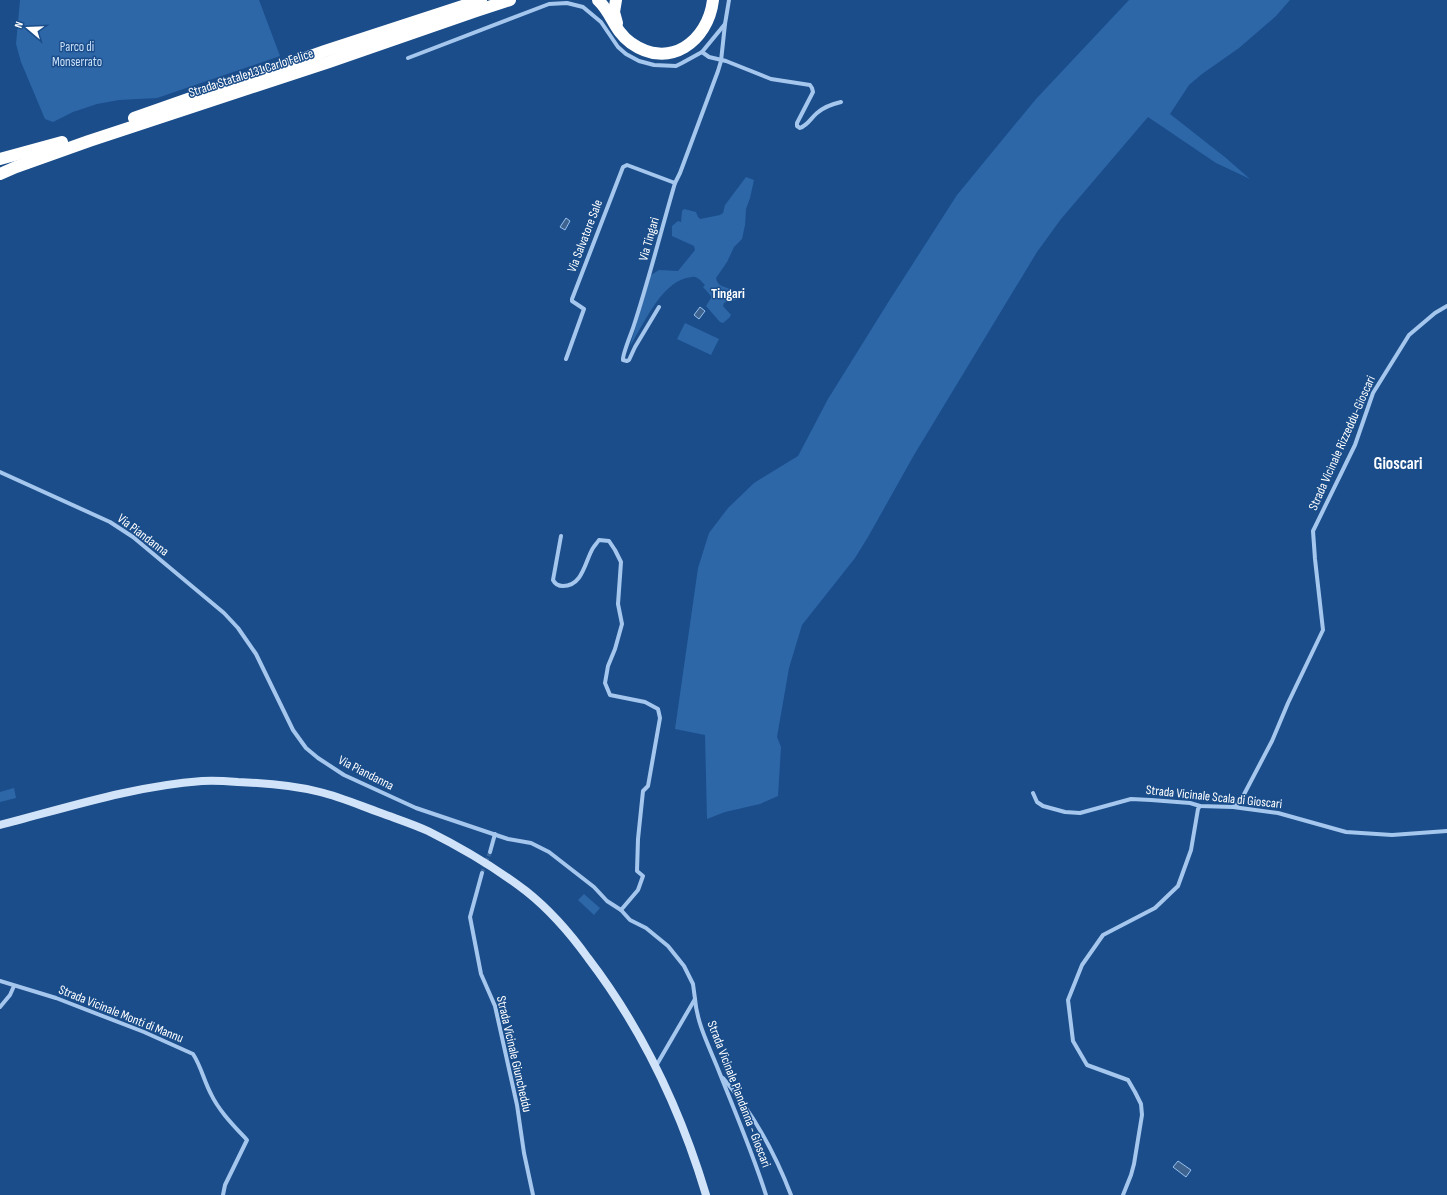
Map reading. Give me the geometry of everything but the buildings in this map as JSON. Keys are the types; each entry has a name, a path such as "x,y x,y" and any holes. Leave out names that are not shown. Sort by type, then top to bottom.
{"highway":[{"name":"Strada Statale 131 Carlo Felice","path":"0,167 62,142 325,51 456,8 510,0"},
{"path":"477,4 519,0"},
{"path":"598,0 604,6 620,33 632,44 647,52 668,54 686,48 695,41 709,18 713,0"},
{"path":"616,0 614,12 620,33"},
{"name":"Strada Statale 131 Carlo Felice","path":"0,175 16,167 89,141 329,62 477,4"},
{"path":"0,159 62,142"}],"main road":[{"path":"0,825 106,796 175,784 204,781 258,782 293,785 323,792 426,830 450,842 487,864 526,891 548,910 574,939 611,987 656,1066 676,1111 698,1168 706,1195"}],"street":[{"name":"Via Tingari","path":"659,307 629,360 623,360 622,356 626,350 635,324 675,183 721,61 729,0"},
{"path":"408,58 549,4 567,3 583,6 601,22 618,47 626,54 639,61 654,65 676,66 702,52 709,57 726,61 771,79 810,84 813,92 797,123 800,128 806,126 818,112 829,105 841,102"},
{"name":"Via Tingari","path":"702,52 725,24"},
{"name":"Via Salvatore Sale","path":"566,359 584,309 572,301 572,299 620,171 626,165 675,183"},
{"name":"Strada Vicinale Rizzeddu-Gioscari","path":"1234,807 1240,802 1272,741 1288,703 1323,630 1314,559 1313,531 1355,445 1373,393 1409,335 1435,313 1447,306"},
{"name":"Via Piandanna","path":"0,472 110,522 133,537 224,613 238,628 256,654 293,730 306,748 318,758 344,775 416,808 508,839 531,843 549,852 594,887 608,901 621,910 630,920 646,928 668,946 684,966 693,984 695,999"},
{"path":"561,536 553,580 559,586 567,586 578,579 593,548 599,540 609,541 615,550 621,562 618,604 622,624 616,649 608,666 605,683 610,695 645,702 658,709 660,718 648,786 643,791 638,840 637,870 643,876 638,890 621,910"},
{"name":"Strada Vicinale Scala di Gioscari","path":"1033,793 1037,802 1043,806 1065,812 1080,813 1131,799 1190,803 1200,806 1234,807 1278,812 1346,832 1392,835 1447,831"},
{"path":"1123,1195 1134,1164 1142,1115 1141,1104 1136,1092 1128,1080 1087,1065 1073,1041 1068,1000 1082,965 1103,935 1155,908 1178,886 1191,850 1198,809 1200,806"},
{"path":"490,852 495,834"},
{"name":"Strada Vicinale Giuncheddu","path":"482,873 470,917 481,974 495,1006 517,1105 524,1153 533,1195"},
{"name":"Strada Vicinale Monti di Mannu","path":"0,981 56,998 144,1032 193,1054 217,1104 247,1140 225,1185 223,1195"},
{"path":"0,1007 10,995 14,986"},
{"path":"656,1066 695,999"},
{"name":"Strada Vicinale Piandanna - Gioscari","path":"695,999 696,1011 766,1195"},
{"path":"720,1075 738,1096 768,1144 781,1167 791,1195"}],"green space":[{"name":"Parco di Monserrato","path":"20,0 259,0 280,56 157,98 119,100 97,104 73,112 53,122 45,119 21,62 16,44"},
{"path":"1129,0 1290,0 1276,16 1239,48 1189,85 1170,114 1250,179 1216,163 1148,117 1061,219 1037,252 914,455 855,558 802,625 789,668 777,737 781,747 778,796 760,804 725,812 707,819 705,735 675,729 698,568 709,533 728,508 754,483 798,456 828,399 957,195 1036,99"},
{"path":"746,177 754,180 746,209 742,239 734,247 727,262 716,278 720,285 734,290 740,295 735,300 724,303 723,306 731,315 729,318 723,323 720,322 706,306 711,296 703,287 705,285 696,278 686,278 668,288 654,306 630,346 651,275 659,270 678,271 695,250 694,246 672,236 672,226 678,221 681,222 682,211 684,209 696,212 700,219 720,215 723,213 725,205"},
{"path":"685,323 719,339 711,355 677,339"},
{"path":"14,788 16,798 0,802 0,792"},
{"path":"584,894 600,908 594,915 578,900"}],"shaded area":[{"path":"566,218 570,221 565,230 560,227"},
{"path":"700,307 705,311 699,319 694,315"},
{"path":"1178,1161 1191,1170 1186,1177 1173,1167"}],"tunnel":[{"path":"482,873 490,852"}],"district":[{"name":"Tingari","path":"728,293"},
{"name":"Gioscari","path":"1398,464"}]}
